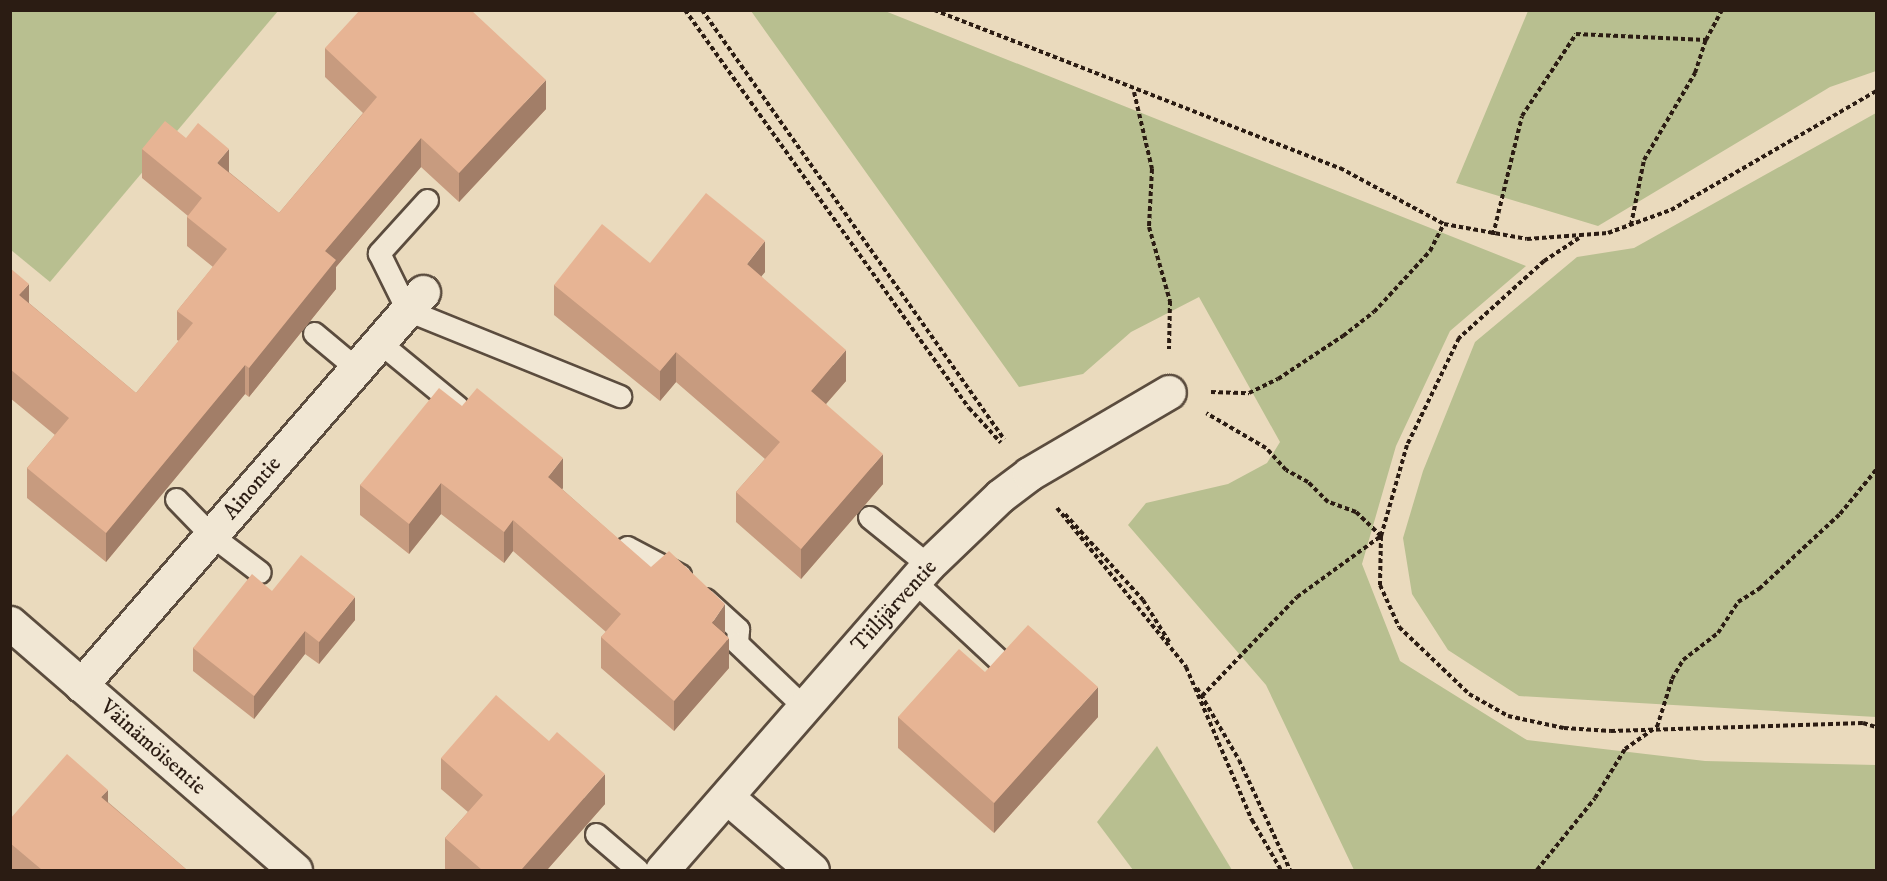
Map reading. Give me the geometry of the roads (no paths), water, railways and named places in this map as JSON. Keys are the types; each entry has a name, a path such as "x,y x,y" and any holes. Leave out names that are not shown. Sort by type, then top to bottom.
{"street":[{"name":"Ainontie","path":"81,685 415,301"},
{"name":"Tiilijärventie","path":"662,870 921,573 1000,496 1029,474 1169,392"},
{"name":"Väinämöisentie","path":"10,623 295,870"},
{"path":"726,797 812,870"}],"lane":[{"path":"427,200 379,253 415,301 620,396"},
{"path":"314,333 356,368"},
{"path":"379,342 458,407"},
{"path":"177,499 211,535 261,572"},
{"path":"870,517 999,660"},
{"path":"627,547 676,571 738,629 736,643 804,707"},
{"path":"596,834 639,870"}]}
